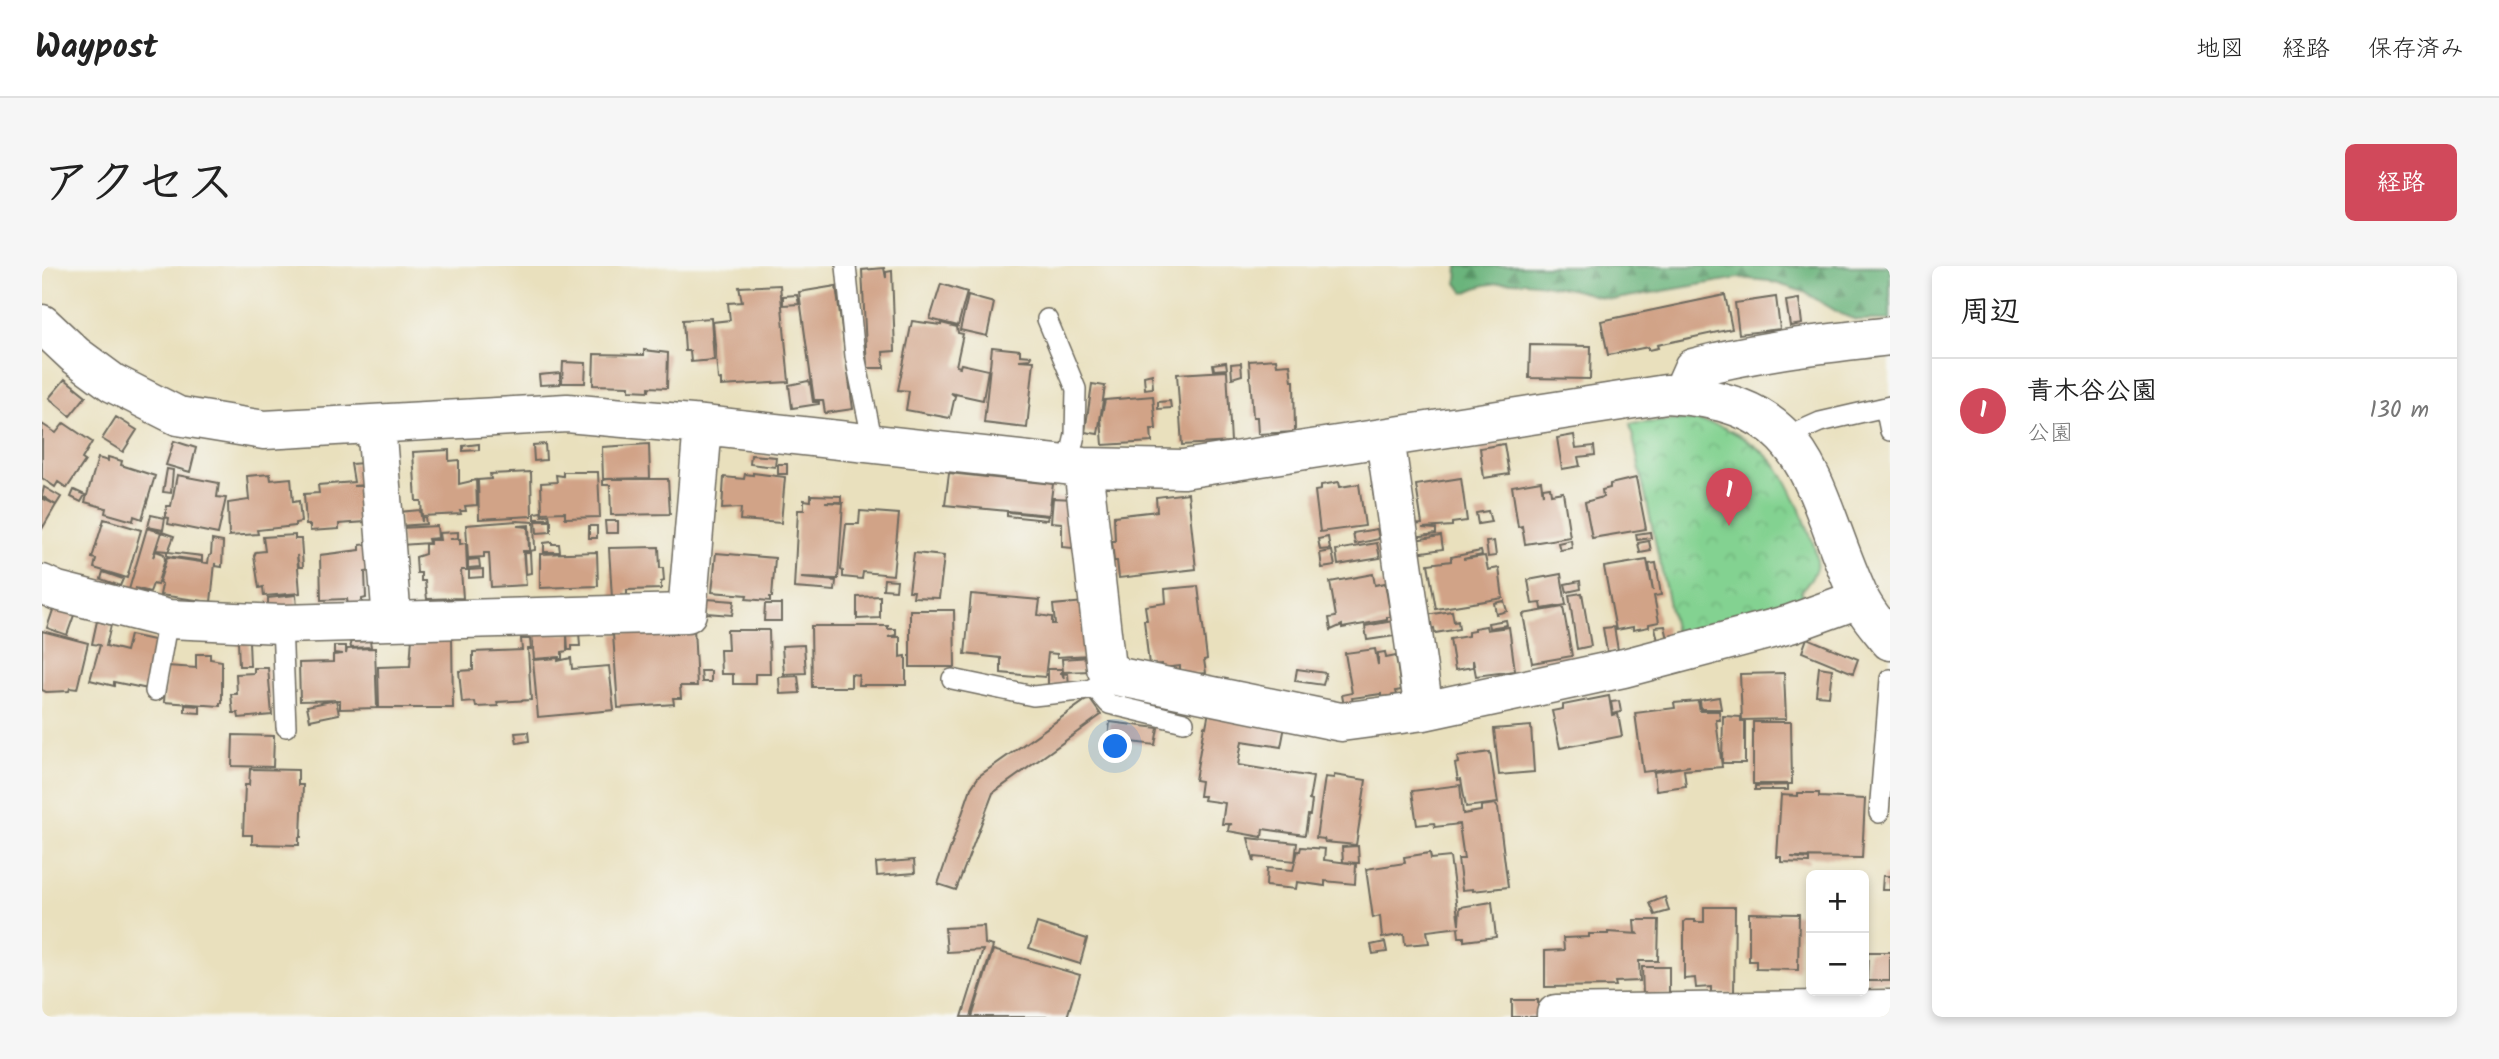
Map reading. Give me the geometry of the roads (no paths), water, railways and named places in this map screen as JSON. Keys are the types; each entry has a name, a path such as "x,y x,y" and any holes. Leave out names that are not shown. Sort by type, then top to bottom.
{"street":[{"path":"42,324 75,355 113,383 178,416 264,430 567,413 703,425 1076,466 1183,469 1666,394 1707,397 1748,411 1786,437 1803,460 1815,483 1859,599 1890,641"},
{"path":"1681,395 1693,368 1804,347 1890,336"},
{"path":"376,425 392,620"},
{"path":"42,584 168,619 282,624 687,612 703,425"},
{"path":"1385,438 1424,711"},
{"path":"1076,466 1106,668 1103,679 1120,677 1341,722 1424,711 1623,668 1790,624 1859,599"},
{"path":"1556,1017 1556,1014 1890,1010"}],"lane":[{"path":"846,266 855,356 873,443"},
{"path":"1047,319 1076,389 1076,466"},
{"path":"1786,437 1820,422 1887,407 1890,431"},
{"path":"155,691 168,619"},
{"path":"282,624 286,727"},
{"path":"952,679 1033,696 1089,690 1103,679 1109,704 1184,722"},
{"path":"1880,813 1890,679"}],"place":[{"name":"青木谷公園","path":"1729,526"}]}
